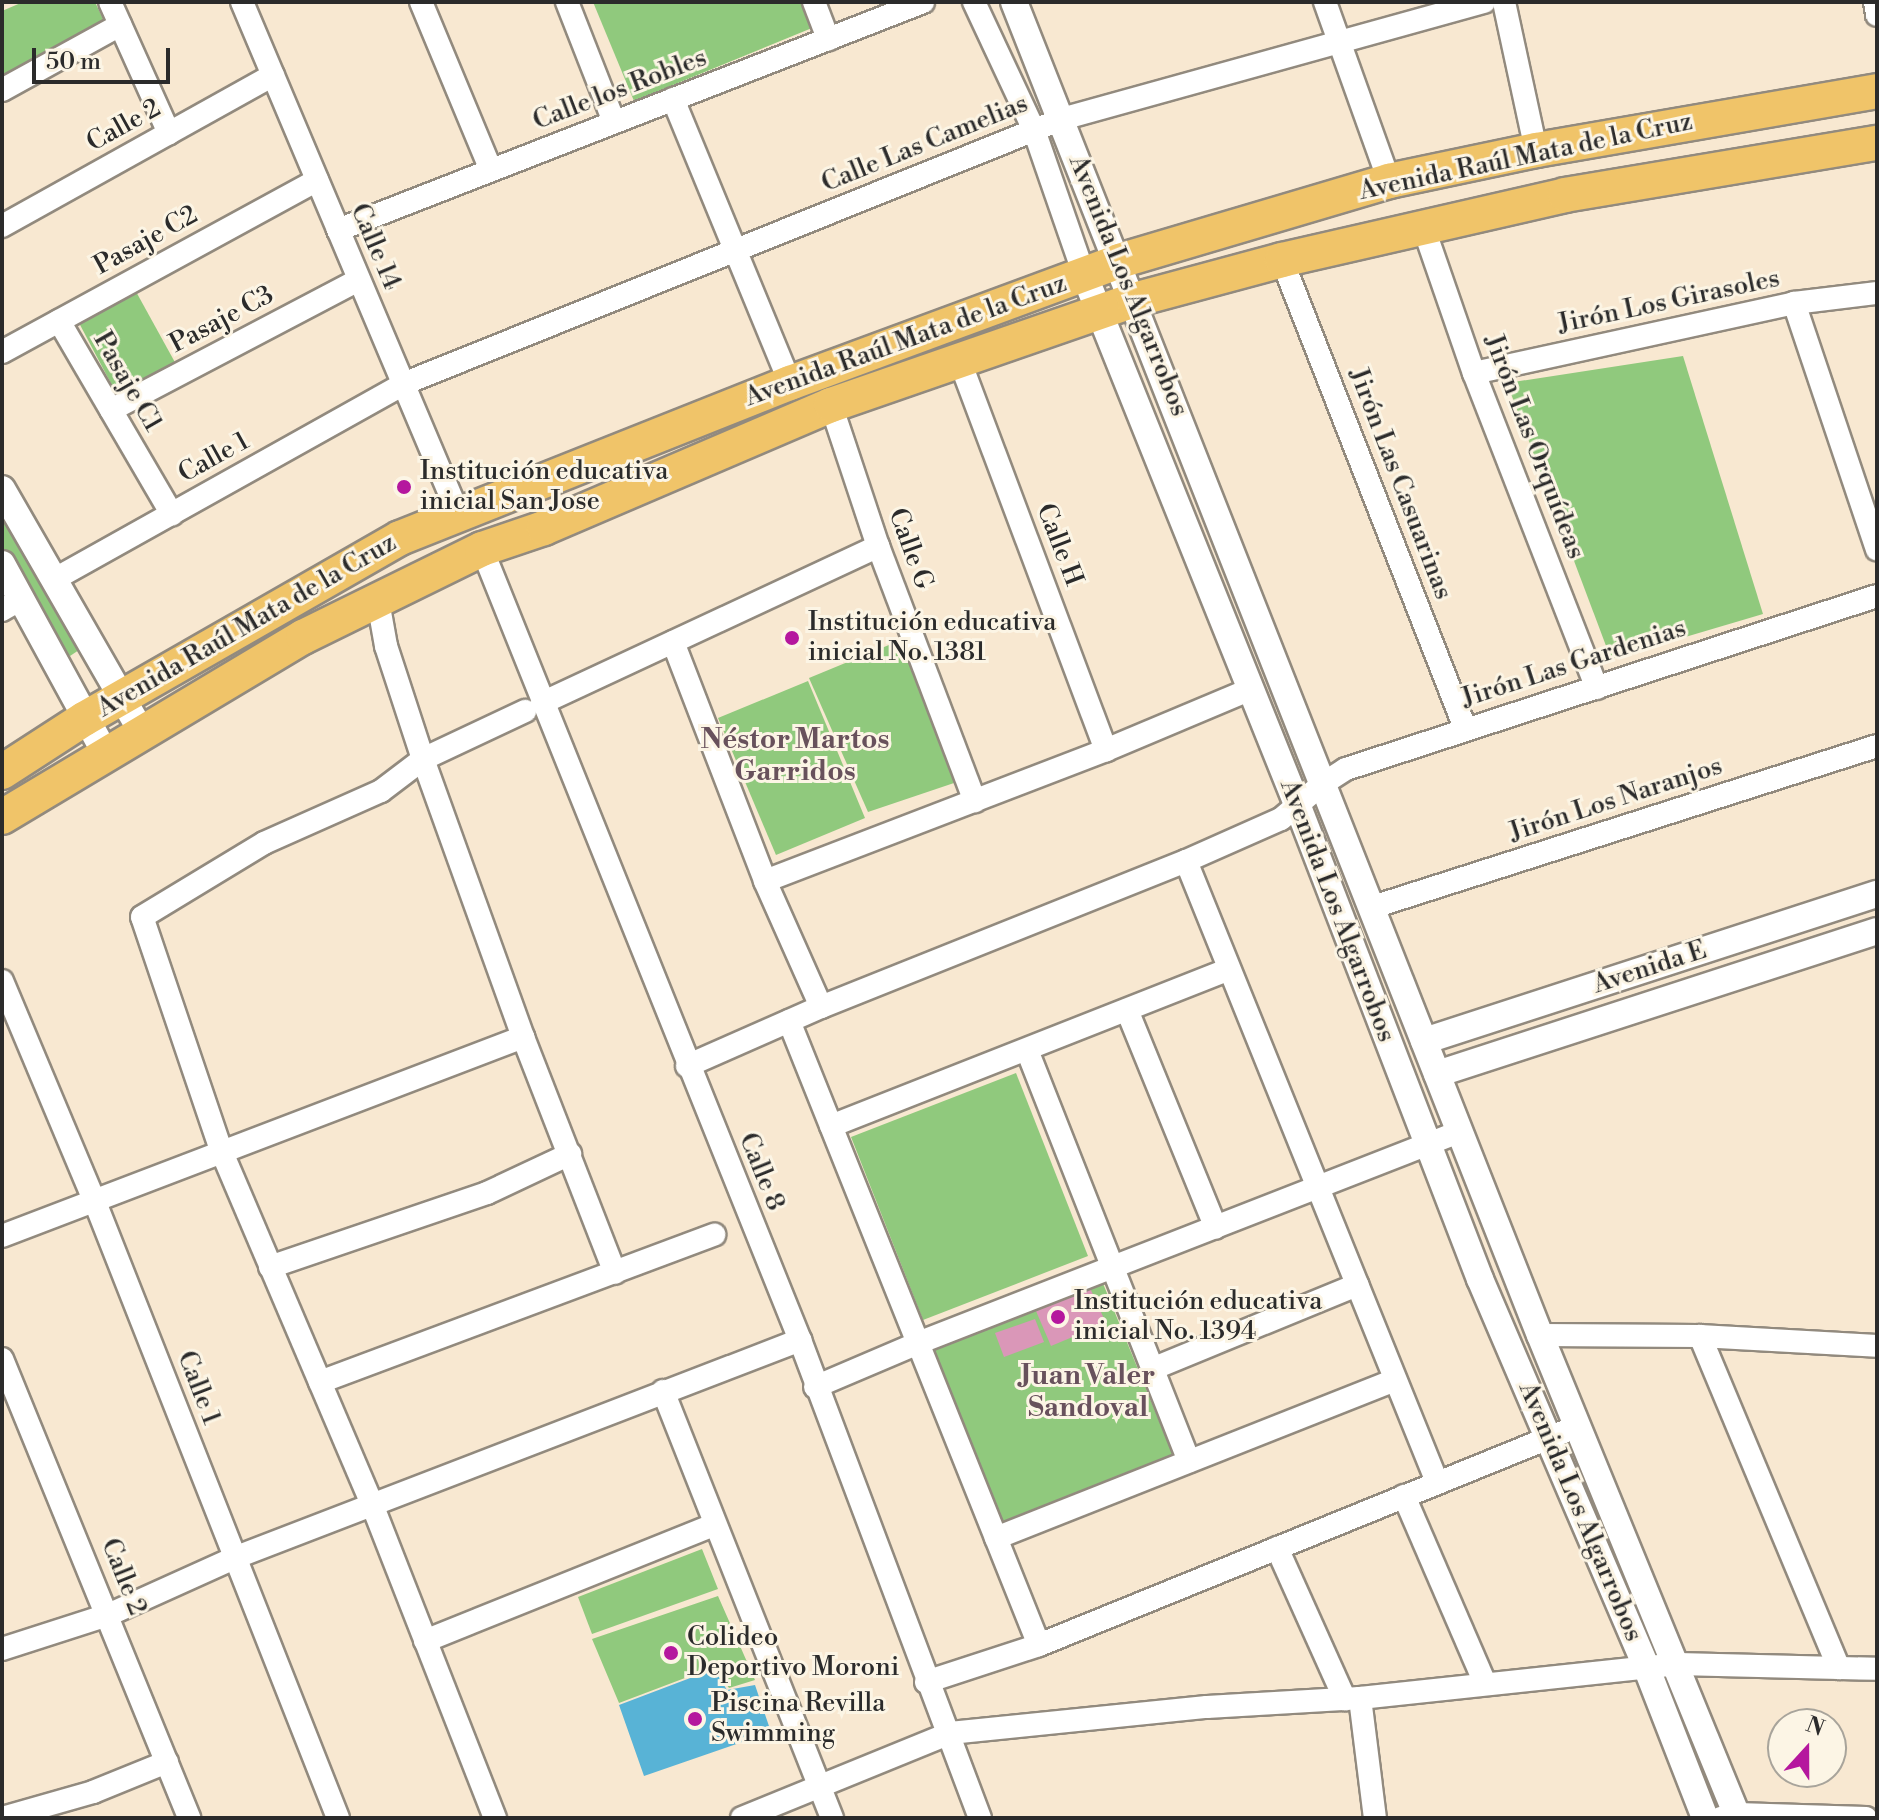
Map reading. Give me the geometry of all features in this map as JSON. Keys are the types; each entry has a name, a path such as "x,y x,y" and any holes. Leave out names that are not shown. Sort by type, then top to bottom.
{"main road":[{"name":"Avenida Raúl Mata de la Cruz","path":"2,772 84,719 400,538 790,383 1119,261 1389,181 1536,150 1877,91"},
{"name":"Avenida Raúl Mata de la Cruz","path":"2,817 303,637 482,549 544,528 831,405 1134,300 1282,260 1565,195 1877,143"}],"street":[{"path":"110,2 169,133"},
{"name":"Calle 14","path":"242,2 458,513"},
{"path":"421,2 491,170"},
{"path":"567,2 614,122"},
{"path":"814,2 828,39"},
{"name":"Calle los Robles","path":"338,230 923,2"},
{"name":"Avenida Los Algarrobos","path":"974,2 1034,130 1084,274 1297,804 1480,1279 1647,1669 1705,1818"},
{"name":"Avenida Los Algarrobos","path":"1014,2 1119,261 1321,785 1373,907 1540,1335 1678,1664 1732,1817"},
{"path":"1325,2 1389,181"},
{"name":"Calle Las Camelias","path":"403,384 1062,119 1484,2"},
{"path":"1504,2 1536,150"},
{"path":"1875,2 1877,15"},
{"path":"2,90 120,25"},
{"name":"Calle 2","path":"2,226 273,75"},
{"path":"673,99 790,383"},
{"name":"Pasaje C2","path":"2,352 317,180"},
{"name":"Jirón Las Orquídeas","path":"1423,226 1474,373 1597,688"},
{"name":"Jirón Las Casuarinas","path":"1282,260 1465,728"},
{"name":"Pasaje C3","path":"111,410 359,280"},
{"name":"Jirón Los Girasoles","path":"1474,373 1794,303 1877,293"},
{"path":"1794,303 1877,549"},
{"name":"Pasaje C1","path":"59,321 172,514"},
{"name":"Calle H","path":"959,359 1106,750"},
{"name":"Calle 1","path":"53,580 403,384"},
{"name":"Calle G","path":"831,405 878,546 975,801"},
{"path":"2,489 142,732"},
{"path":"495,1818 372,1504 222,1153 142,917 264,843 381,791 423,759 878,546"},
{"name":"Calle 8","path":"482,549 534,707 800,1340 926,1682 950,1733 980,1818"},
{"path":"2,564 12,605 105,753"},
{"name":"Jirón Las Gardenias","path":"687,1066 821,1007 1186,861 1281,819 1321,785 1346,769 1877,596"},
{"path":"378,601 386,646 423,759 523,1037 615,1273"},
{"path":"673,642 765,881 821,1007"},
{"path":"765,881 1106,750 1251,689"},
{"name":"Jirón Los Naranjos","path":"1373,907 1877,746"},
{"path":"1186,861 1437,1482"},
{"name":"Avenida E","path":"1424,1041 1877,894"},
{"name":"Avenida E","path":"1437,1074 1877,931"},
{"path":"831,1126 1228,970"},
{"name":"Calle 1","path":"2,981 95,1202 338,1818"},
{"path":"1127,1010 1216,1228"},
{"path":"789,1021 1039,1645"},
{"path":"2,1236 523,1037"},
{"path":"1027,1050 1189,1461"},
{"path":"815,1387 918,1343 1459,1132"},
{"path":"270,1267 487,1193 570,1154"},
{"path":"320,1382 714,1235"},
{"path":"1152,1369 1357,1285"},
{"path":"1540,1335 1700,1336 1877,1346"},
{"path":"1700,1336 1839,1668"},
{"path":"2,1649 108,1615 234,1558 800,1340"},
{"name":"Calle 2","path":"2,1359 189,1818"},
{"path":"996,1538 1395,1380"},
{"path":"663,1391 832,1818"},
{"path":"926,1682 1039,1645 1578,1426"},
{"path":"1404,1496 1485,1683"},
{"path":"425,1641 714,1525"},
{"path":"1277,1548 1353,1698 1375,1818"},
{"path":"742,1818 950,1733 1207,1707 1353,1698 1678,1664 1877,1669"},
{"path":"2,1818 93,1792 167,1762"},
{"path":"1732,1817 1866,1818"}],"green space":[{"path":"23,2 95,2 104,21 2,78 2,11"},
{"path":"593,2 802,2 812,28 634,101"},
{"path":"134,288 177,366 117,395 78,321"},
{"path":"1683,356 1763,614 1611,659 1507,383"},
{"path":"2,508 76,642 79,650 70,656 59,649 2,547"},
{"path":"901,640 954,783 868,812 809,678"},
{"path":"808,681 865,818 776,855 718,718"},
{"path":"1016,1073 1088,1256 923,1320 851,1137"},
{"path":"1102,1281 1173,1455 1002,1523 931,1347"},
{"path":"702,1549 718,1589 592,1634 578,1597"},
{"name":"Colideo Deportivo Moroni","path":"718,1596 755,1680 729,1688 714,1667 619,1703 592,1639"}],"water":[{"name":"Piscina Revilla Swimming","path":"714,1669 727,1690 755,1685 771,1732 644,1776 619,1705"}],"building":[{"path":"1090,1288 1106,1323 1051,1346 1036,1311"},
{"path":"1035,1319 1044,1342 1004,1357 995,1333"}],"place":[{"name":"Institución educativa inicial San Jose","path":"404,487"},
{"name":"Institución educativa inicial No. 1381","path":"792,638"},
{"name":"Institución educativa inicial No. 1394","path":"1058,1317"},
{"name":"Colideo Deportivo Moroni","path":"671,1653"},
{"name":"Piscina Revilla Swimming","path":"695,1719"}],"district":[{"name":"Néstor Martos Garridos","path":"795,756"},
{"name":"Juan Valer Sandoval","path":"1088,1392"}]}
